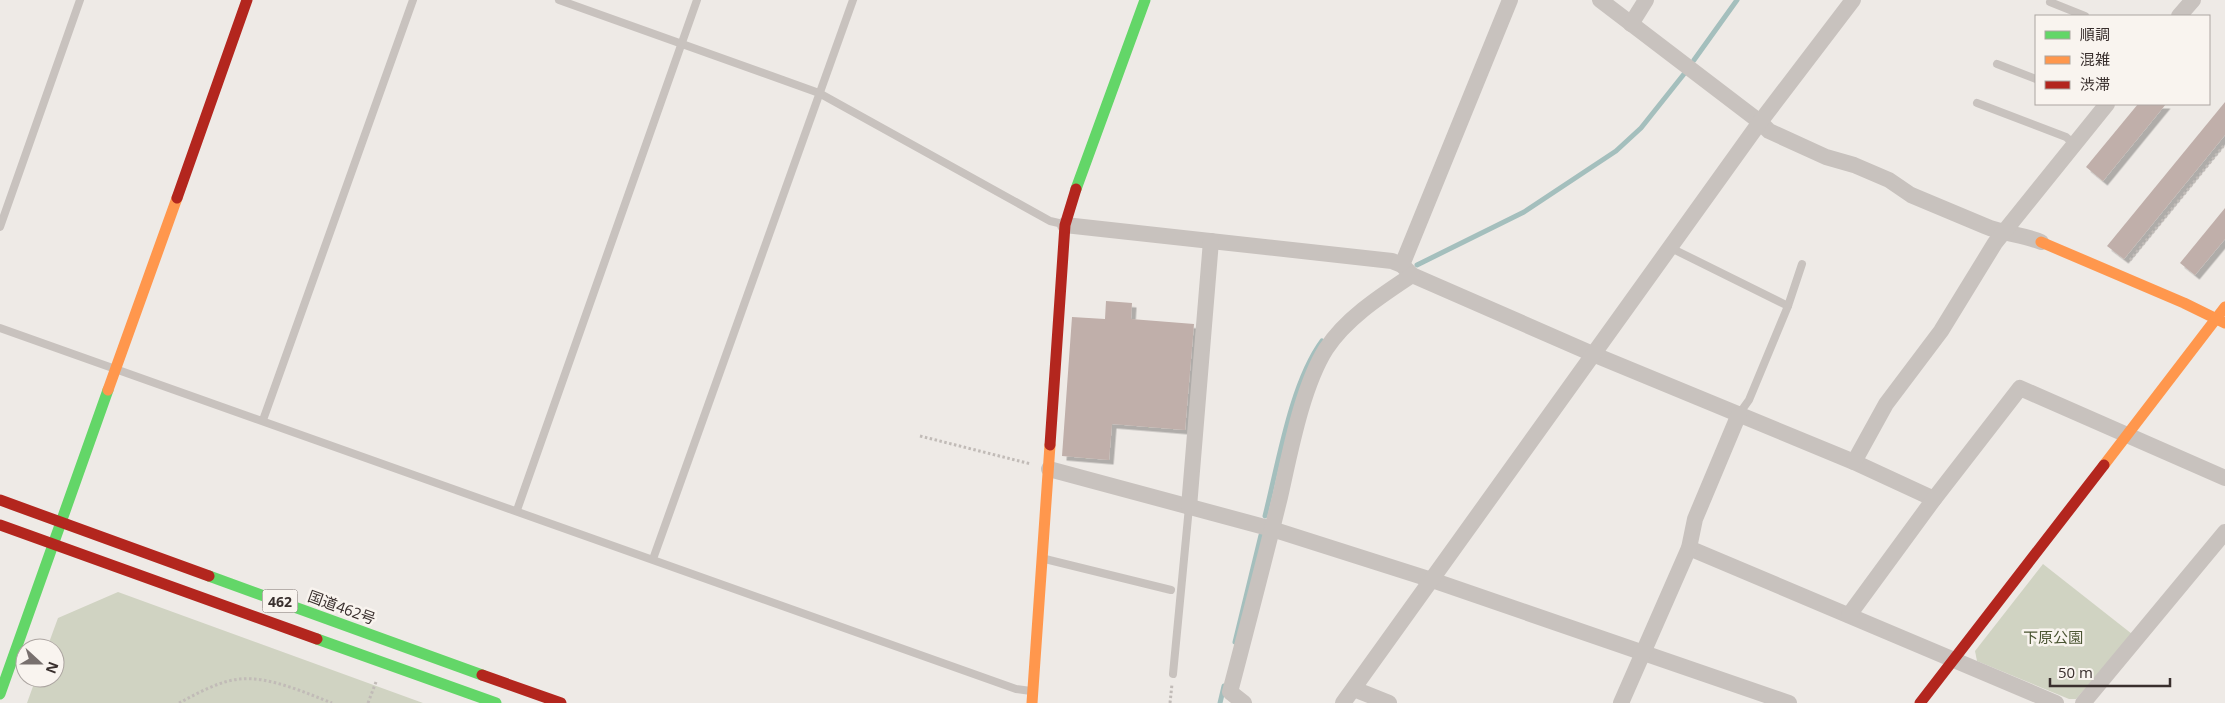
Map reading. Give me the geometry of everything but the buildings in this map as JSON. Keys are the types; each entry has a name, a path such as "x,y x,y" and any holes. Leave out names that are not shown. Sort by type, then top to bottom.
{"main road":[{"path":"0,694 247,0"},
{"path":"1033,697 1066,225 1072,202 1144,0"},
{"path":"2041,242 2193,307 2220,321"},
{"path":"1920,703 2128,434 2220,321 2225,307"},
{"name":"国道462号","path":"0,500 560,703"},
{"name":"462","path":"0,524 496,703"}],"street":[{"path":"1244,703 1230,692 1298,420 1319,362 1327,348 1351,322 1407,270 1510,0"},
{"path":"1600,0 1768,130 1826,157 1854,165 1889,180 1911,195 1995,230 2022,235 2041,242"},
{"path":"1631,24 1646,0"},
{"path":"1343,703 1760,122 1852,0"},
{"path":"2180,15 2193,0"},
{"path":"1854,462 1886,404 1941,331 2004,232 2103,106"},
{"path":"1066,225 1392,261 1407,270 1595,354 1854,462 1934,499"},
{"path":"1190,507 1211,241"},
{"path":"1849,615 1934,499 2020,388 2225,478"},
{"path":"1621,703 1689,548 1695,519 1738,414"},
{"path":"1049,469 1272,529 1432,580 1789,703"},
{"path":"2083,703 2225,532"},
{"path":"1689,548 2056,703"},
{"path":"1354,689 1389,703"}],"lane":[{"path":"0,227 80,0"},
{"path":"263,420 413,0"},
{"path":"559,0 819,92 1050,221 1066,225"},
{"path":"517,510 697,0"},
{"path":"653,559 853,0"},
{"path":"2050,2 2082,15"},
{"path":"1997,64 2035,79"},
{"path":"1977,102 2066,137 2074,144"},
{"path":"1671,248 1788,306"},
{"path":"1738,414 1749,400 1788,306 1802,264"},
{"path":"0,328 517,510 1033,697"},
{"path":"1173,674 1190,507"},
{"path":"1042,559 1171,590"}],"path":[{"path":"2118,275 2225,144"},
{"path":"920,436 1049,469"},
{"path":"1170,703 1173,674"},
{"path":"368,703 378,678"},
{"path":"179,703 204,690 240,679 283,685 332,703"}],"green space":[{"name":"下原公園","path":"2043,564 2132,634 2076,699 2069,699 1977,661 1975,651"},
{"path":"118,592 423,703 27,703 32,688 65,688 65,638 51,638 58,618"}],"waterway":[{"path":"1694,60 1737,0"},
{"path":"1417,265 1524,212 1616,151 1641,128 1684,74"},
{"path":"1265,516 1294,401 1311,358 1322,341"},
{"path":"1235,642 1261,535"},
{"path":"1220,703 1224,686"}],"traffic: fast":[{"path":"1076,189 1145,0"},
{"path":"0,694 108,390"},
{"path":"209,576 482,675"},
{"path":"317,639 496,703"}],"traffic: slow":[{"path":"108,390 177,198"},
{"path":"2041,242 2184,303 2225,323"},
{"path":"2104,465 2225,307"},
{"path":"1032,703 1050,445"}],"traffic: jam":[{"path":"177,198 247,0"},
{"path":"1050,445 1065,225 1076,189"},
{"path":"1920,703 2104,465"},
{"path":"0,500 209,576"},
{"path":"0,525 317,639"},
{"path":"482,675 561,703"}]}
